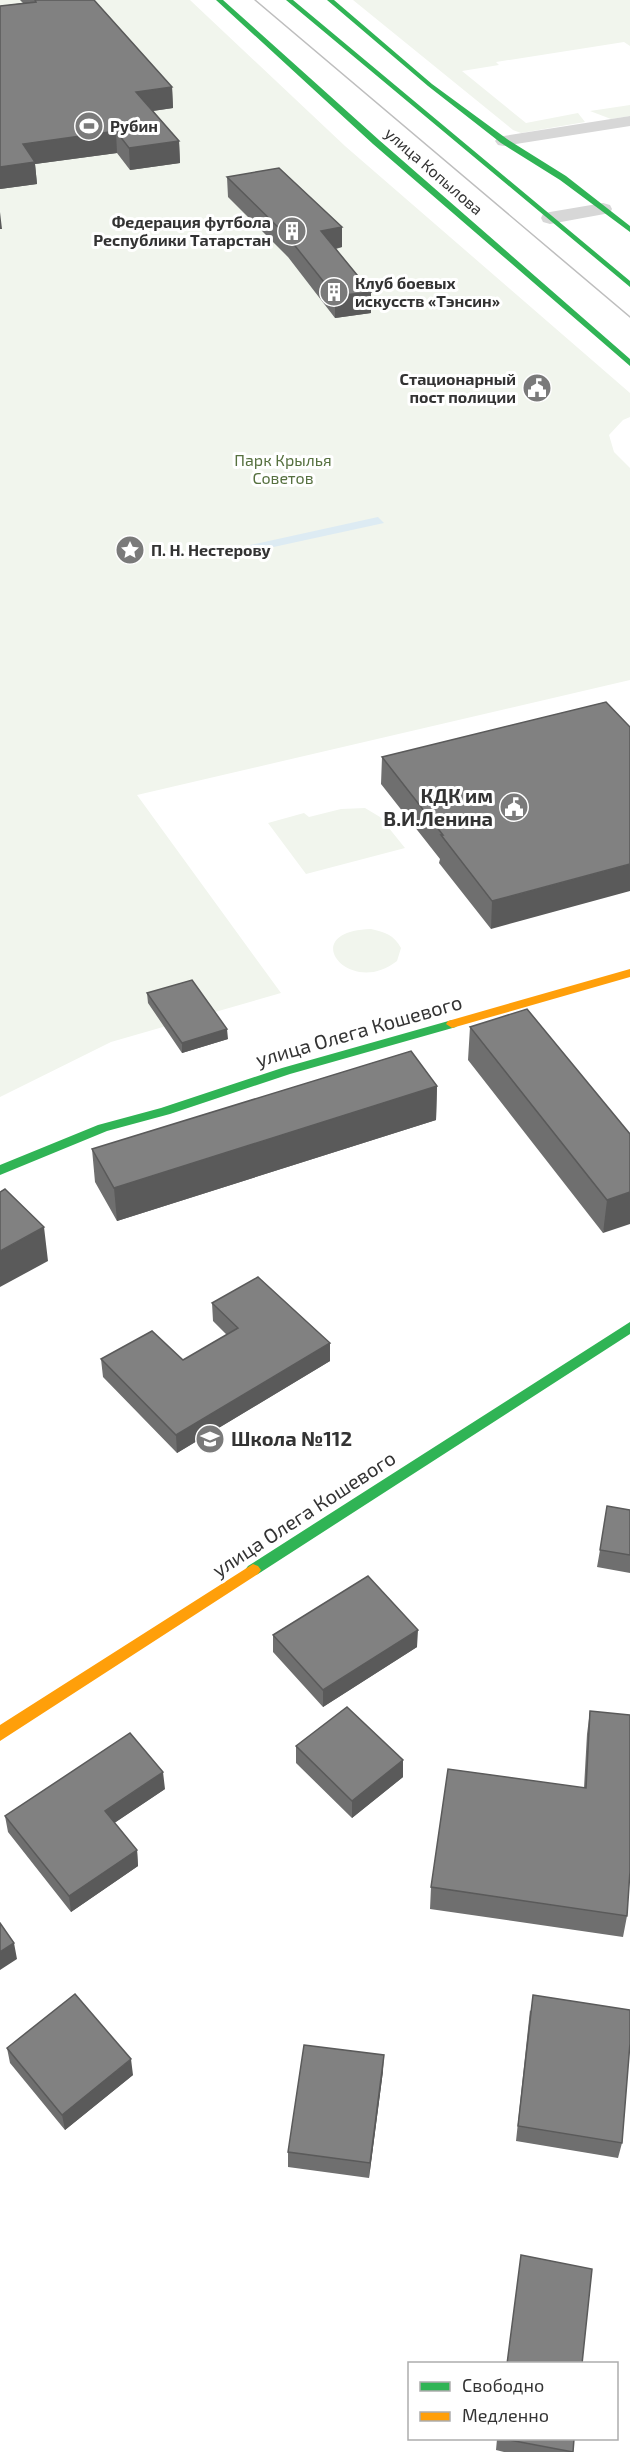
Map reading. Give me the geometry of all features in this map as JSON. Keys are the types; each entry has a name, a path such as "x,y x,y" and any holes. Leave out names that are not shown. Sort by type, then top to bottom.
{"main road":[{"name":"улица Копылова","path":"219,0 367,134 630,363"},
{"name":"улица Копылова","path":"290,0 296,8 423,116 630,285"},
{"path":"330,0 430,85 504,141 563,178 630,230"},
{"name":"улица Олега Кошевого","path":"0,1170 104,1128 165,1111 285,1071 630,973"},
{"name":"улица Олега Кошевого","path":"0,1734 630,1327"}],"street":[{"path":"504,141 630,121"},
{"path":"550,218 603,208"}],"green space":[{"name":"Парк Крылья Советов","path":"0,0 190,0 345,146 630,393 630,417 623,420 609,435 614,452 630,468 630,680 137,795 281,993 111,1042 0,1097"},
{"path":"353,0 630,0 630,46 624,42 496,62 499,65 462,71 526,123 578,113 585,122 521,133 513,130"},
{"path":"630,105 630,116 611,119 590,111"},
{"path":"365,808 380,817 405,848 306,874 268,823 304,813 309,817 341,809"},
{"path":"371,929 381,931 395,940 401,948 397,961 379,971 362,972 348,968 338,960 333,950 336,940 348,933"}],"shaded area":[{"path":"378,517 384,523 227,557 223,551"}],"building":[{"name":"Рубин","path":"35,0 94,0 172,87 136,92 179,141 129,148 116,131 23,144 35,162 0,167 0,6 36,2"},
{"path":"279,168 342,227 321,231 371,292 335,296 288,237 227,177"},
{"name":"КДК им В.И.Ленина","path":"606,702 630,727 630,864 492,901 382,757"},
{"path":"192,980 227,1029 182,1043 147,993"},
{"path":"527,1009 630,1134 630,1192 607,1200 470,1027"},
{"path":"411,1051 437,1086 114,1188 92,1149"},
{"path":"5,1189 44,1227 0,1251 0,1192"},
{"path":"258,1277 330,1343 176,1435 101,1359 152,1331 183,1360 238,1328 212,1303"},
{"path":"607,1506 630,1510 630,1555 600,1550"},
{"path":"368,1576 418,1630 323,1690 273,1635"},
{"path":"347,1707 403,1760 352,1801 296,1746"},
{"path":"590,1711 630,1715 630,1871 627,1916 431,1887 448,1769 586,1788"},
{"path":"130,1733 163,1772 105,1811 137,1850 69,1896 5,1816"},
{"path":"0,1923 14,1943 0,1952"},
{"path":"75,1994 131,2059 62,2115 7,2048"},
{"path":"533,1995 630,2010 630,2043 622,2143 518,2126"},
{"path":"304,2045 384,2055 370,2163 288,2152"},
{"path":"521,2255 592,2269 582,2362 507,2362"},
{"path":"509,2440 574,2440 573,2452"}],"tram line":[{"path":"255,0 630,317"}],"traffic: fast":[{"path":"219,0 376,142 630,363"},
{"path":"289,0 630,285"},
{"path":"330,0 430,85 504,141 563,178 630,230"},
{"path":"0,1170 103,1128 165,1111 286,1071 452,1024"},
{"path":"253,1570 630,1327"}],"traffic: slow":[{"path":"452,1024 630,973"},
{"path":"0,1734 253,1570"}],"place":[{"name":"Рубин","path":"89,126"},
{"name":"Федерация футбола Республики Татарстан","path":"292,231"},
{"name":"Клуб боевых искусств «Тэнсин»","path":"334,292"},
{"name":"Стационарный пост полиции","path":"537,388"},
{"name":"П. Н. Нестерову","path":"130,550"},
{"name":"КДК им В.И.Ленина","path":"514,807"},
{"name":"Школа №112","path":"210,1439"}]}
